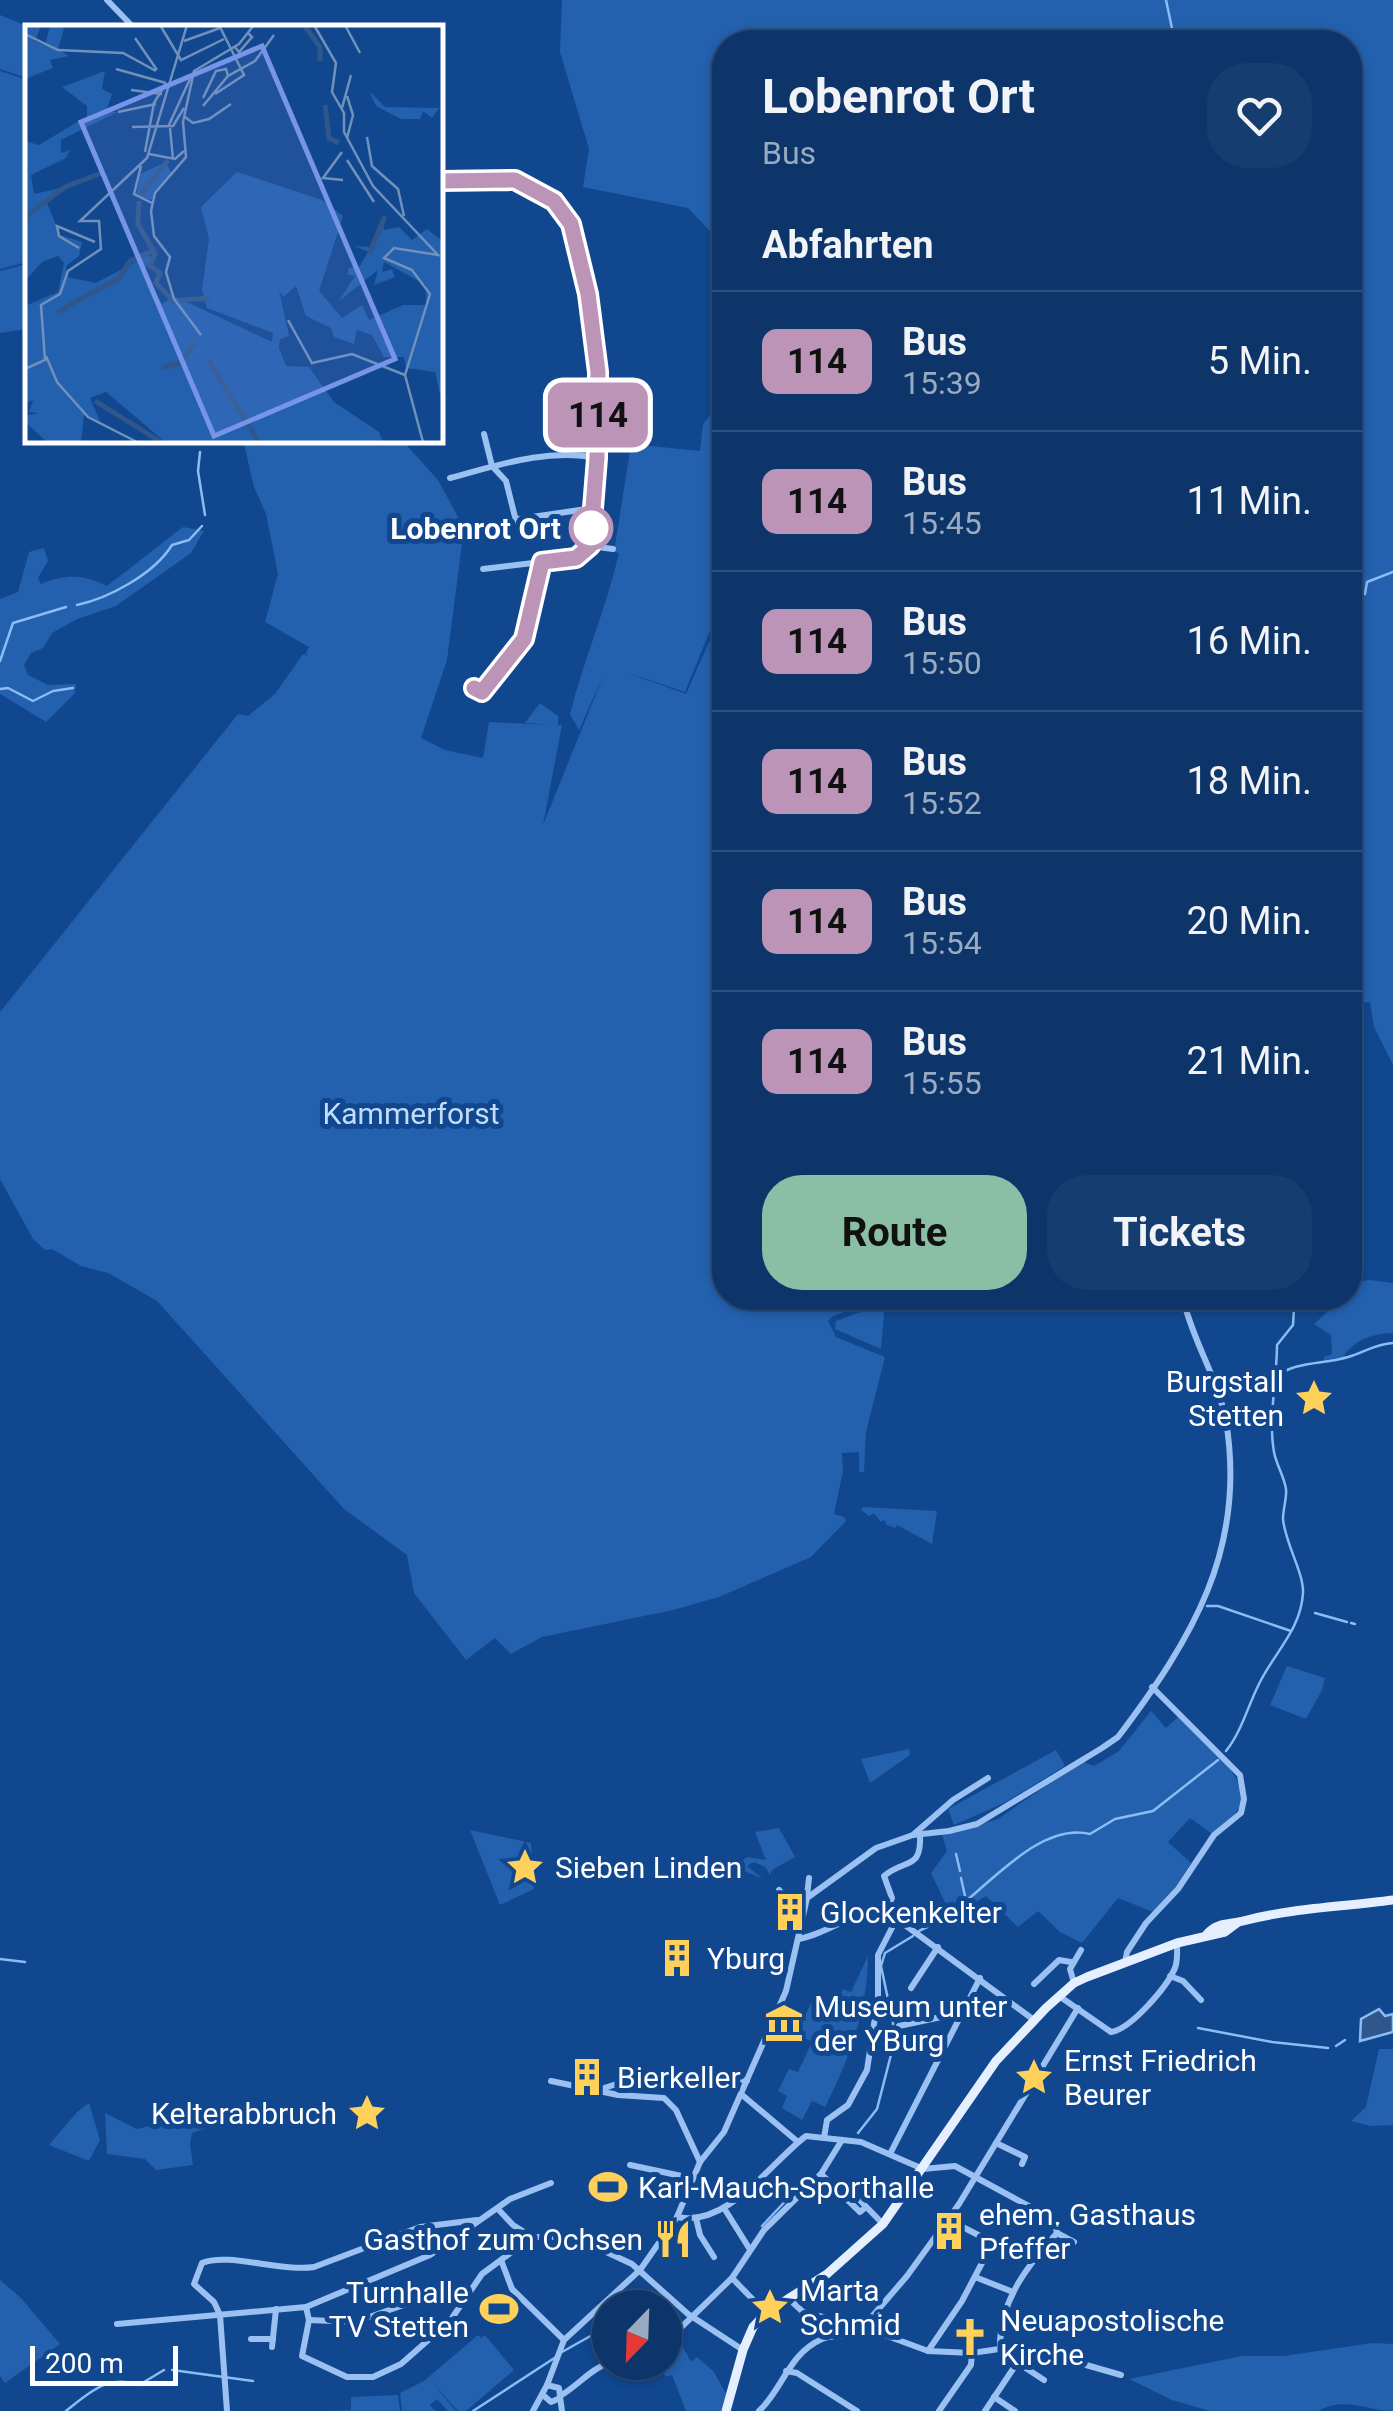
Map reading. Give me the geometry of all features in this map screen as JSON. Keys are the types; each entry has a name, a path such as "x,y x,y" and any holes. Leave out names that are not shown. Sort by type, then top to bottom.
{"main road":[{"path":"726,2411 742,2350 753,2327 766,2313 827,2274 883,2224 996,2061 1074,1983 1207,1934 1214,1927 1297,1908 1393,1900"}],"street":[{"path":"107,0 131,25"},
{"path":"442,181 515,180 554,201 571,224 588,294 598,372 590,546 576,558 483,569"},
{"path":"484,434 492,466 506,481 516,521"},
{"path":"450,478 536,456 570,452 597,458"},
{"path":"465,528 593,508"},
{"path":"590,546 613,549"},
{"path":"485,686 524,639 542,562"},
{"path":"778,1890 788,1901 806,1901 876,1848 916,1834 962,1829 991,1818 1118,1736 1185,1642 1219,1562 1231,1485 1225,1419 1187,1310"},
{"path":"1125,1962 1146,1923 1178,1889 1214,1835 1241,1813 1244,1799 1240,1775 1152,1687"},
{"path":"916,1834 953,1800 988,1778"},
{"path":"886,1911 892,1898 884,1876 916,1860 921,1850 916,1834"},
{"path":"533,2411 548,2385 563,2344 640,2270 677,2217 700,2162 724,2132 786,1992 809,1878"},
{"path":"799,1939 832,1930 866,1912 886,1911 1034,2020"},
{"path":"824,2138 827,2120 848,2105 867,2070 878,1998 878,1955 898,1918"},
{"path":"1059,1996 1111,2032 1118,2032 1130,2024 1178,1964 1177,1943"},
{"path":"912,1988 938,1947"},
{"path":"1074,1983 1070,1969 1081,1950"},
{"path":"1034,1984 1059,1960 1072,1962"},
{"path":"1170,1976 1201,2000"},
{"path":"890,2154 980,1978"},
{"path":"760,2411 773,2397 786,2371 814,2343 827,2336 857,2336 907,2276 949,2220 1078,2008"},
{"path":"900,2026 961,2013"},
{"path":"594,2090 626,2081 655,2079 669,2083 720,2073 747,2081"},
{"path":"551,2081 664,2098 676,2110 700,2162"},
{"path":"741,2094 798,2142"},
{"path":"677,2217 696,2218 723,2207 754,2186 806,2136 862,2142 922,2169 955,2166 1046,2216 1055,2224 1057,2233 1074,2242"},
{"path":"682,2326 732,2278 749,2248 821,2174 842,2140"},
{"path":"996,2144 1025,2156 1022,2164"},
{"path":"630,2165 691,2178"},
{"path":"821,2174 860,2212 866,2207 883,2224"},
{"path":"117,2324 306,2307 430,2256 510,2199 550,2183"},
{"path":"723,2207 749,2248"},
{"path":"498,2209 512,2225 532,2236 563,2236 587,2243 640,2270 692,2316 742,2350"},
{"path":"696,2218 700,2235 714,2257"},
{"path":"227,2411 220,2314 214,2302 194,2284 197,2269 209,2260 297,2269 340,2259 420,2227 478,2220"},
{"path":"949,2220 986,2239"},
{"path":"1000,2348 1002,2316 1036,2256 1057,2233"},
{"path":"306,2307 309,2320 302,2356 347,2377 373,2377 401,2364 450,2320 482,2274 532,2236"},
{"path":"928,2351 994,2242 1036,2256"},
{"path":"501,2260 512,2289 563,2344"},
{"path":"974,2277 1014,2292"},
{"path":"732,2278 766,2313"},
{"path":"309,2320 356,2322 438,2293 468,2293"},
{"path":"789,2299 803,2312 928,2351 972,2353 1027,2348 1121,2375"},
{"path":"251,2339 272,2343 276,2309"},
{"path":"985,2411 1027,2348"},
{"path":"939,2411 973,2361 972,2353"},
{"path":"1018,2363 1044,2380"},
{"path":"543,2395 551,2402 559,2398 592,2369"},
{"path":"786,2371 798,2373 858,2411"},
{"path":"548,2385 558,2388 562,2411"},
{"path":"994,2397 1015,2411"}],"green space":[{"path":"562,0 1393,0 1393,1065 1374,1027 1370,1002 1362,1002 1362,30 712,30 712,233 688,208 583,187 589,149 560,52"},
{"path":"0,15 25,25 25,77 0,69"},
{"path":"0,71 25,79 25,263 0,269"},
{"path":"25,265 25,329 0,333 0,271"},
{"name":"Kammerforst","path":"712,413 712,626 685,692 622,671 686,694 712,635 712,1310 850,1310 828,1321 836,1337 885,1357 866,1432 864,1472 859,1472 859,1452 842,1453 843,1471 834,1514 846,1521 811,1557 719,1597 542,1637 511,1654 495,1638 466,1660 414,1593 407,1555 344,1509 157,1301 108,1273 81,1266 52,1249 45,1250 33,1239 0,1179 0,1012 238,714 248,716 275,694 303,654 308,656 309,647 265,622 278,574 266,514 254,487 243,442 404,442 438,480 464,528 447,660 421,738 445,750 483,758 489,722 552,725 525,723 540,703 558,716 558,725 562,725 543,825 604,674 579,730 570,714 619,553 614,552 631,444 700,451 703,424"},
{"path":"183,527 204,531 191,553 116,606 77,619 52,633 43,648 31,653 24,665 28,675 48,685 76,684 75,693 46,722 0,694 0,599 18,592 29,552 44,548 48,561 38,578 41,584 74,577 107,586"},
{"path":"1362,1281 1393,1283 1393,1333 1365,1339 1343,1357 1324,1360 1332,1354 1331,1335 1314,1324 1330,1310 1362,1310"},
{"path":"866,1310 884,1310 881,1349 835,1329 836,1321"},
{"path":"863,1507 937,1511 932,1544 897,1525 895,1528 884,1520 881,1522 874,1513 869,1516 861,1510"},
{"path":"1287,1666 1325,1678 1306,1719 1270,1705"},
{"path":"1151,1711 1166,1728 1178,1717 1230,1769 1241,1794 1235,1813 1212,1834 1190,1818 1168,1842 1191,1863 1153,1912 1118,1898 1082,1943 1060,1932 1038,1911 1018,1927 986,1896 952,1917 931,1873 947,1851 942,1835 998,1819 1082,1761 1094,1766 1119,1751"},
{"path":"909,1749 910,1755 870,1783 861,1759"},
{"path":"1056,1750 1065,1766 1004,1803 954,1825 948,1809"},
{"path":"779,1828 795,1857 770,1875 765,1867 754,1862 747,1866 763,1879 742,1870 742,1861 747,1857 766,1860 755,1832"},
{"path":"470,1830 531,1843 534,1889 500,1905"},
{"path":"868,1956 861,2015 842,2071 825,2107 812,2101 802,2120 782,2108 787,2096 778,2091 789,2069 798,2072 812,2042 797,2034 811,2003 830,2013 843,1989 851,1992"},
{"path":"1379,2049 1393,2049 1393,2125 1370,2126 1351,2121 1366,2107"},
{"path":"89,2103 100,2140 89,2161 49,2145 77,2112"},
{"path":"105,2113 137,2129 178,2119 191,2125 220,2123 192,2133 193,2165 156,2170 145,2159 107,2154"},
{"path":"0,2280 60,2344 5,2383 0,2376"},
{"path":"478,2335 485,2335 514,2370 466,2411 458,2411 431,2381 456,2411 448,2411 437,2399 430,2405 435,2411 402,2411 400,2393 424,2381"},
{"path":"1372,2343 1393,2344 1393,2411 1347,2404 1318,2411 1210,2411 1172,2400 1129,2379 1242,2356 1284,2356"},
{"path":"682,2345 691,2362 697,2357 714,2372 726,2394 721,2411 686,2411 674,2380 682,2380"},
{"path":"398,2395 400,2411 329,2411 351,2410 351,2397"}],"shaded area":[{"path":"1379,2009 1385,2016 1393,2014 1393,2032 1360,2041 1361,2019"}],"waterway":[{"path":"1166,0 1172,30"},
{"path":"200,452 198,471 205,515"},
{"path":"77,605 130,583 154,566 172,545 189,540 202,526"},
{"path":"1362,593 1365,594 1367,582 1393,572"},
{"path":"0,661 13,623 66,607"},
{"path":"0,689 8,688 33,701 53,691 73,688"},
{"path":"1226,1751 1301,1606 1303,1585 1287,1538 1283,1519 1286,1489 1272,1439 1277,1345 1293,1325 1294,1310"},
{"path":"1273,1379 1300,1366 1393,1343"},
{"path":"1207,1606 1218,1606 1291,1631"},
{"path":"1315,1613 1347,1622"},
{"path":"1351,1623 1355,1624"},
{"path":"919,1931 940,1921 1030,1849 1050,1838 1090,1834 1115,1819 1153,1811 1218,1760"},
{"path":"956,1854 960,1871"},
{"path":"961,1878 965,1896"},
{"path":"858,2133 877,2109 893,2047 893,2023 881,1966 885,1953 913,1936"},
{"path":"0,1959 25,1962"},
{"path":"1198,2028 1328,2048"},
{"path":"1336,2046 1345,2040"},
{"path":"798,2188 808,2177"},
{"path":"762,2226 792,2194"},
{"path":"562,2352 592,2335"},
{"path":"473,2411 556,2357"},
{"path":"66,2411 109,2383 139,2385 164,2370"},
{"path":"172,2370 253,2381"}],"bus line":[{"name":"114","path":"442,181 515,180 554,201 571,224 579,248 598,372 590,546 576,558 542,562 524,639 482,692 474,688"}],"place":[{"name":"Lobenrot Ort","path":"591,528"},
{"name":"Burgstall Stetten","path":"1314,1398"},
{"name":"Sieben Linden","path":"525,1867"},
{"name":"Glockenkelter","path":"790,1912"},
{"name":"Yburg","path":"677,1958"},
{"name":"Museum unter der YBurg","path":"784,2023"},
{"name":"Bierkeller","path":"587,2077"},
{"name":"Ernst Friedrich Beurer","path":"1034,2077"},
{"name":"Kelterabbruch","path":"367,2113"},
{"name":"Karl-Mauch-Sporthalle","path":"608,2187"},
{"name":"ehem. Gasthaus Pfeffer","path":"949,2231"},
{"name":"Gasthof zum Ochsen","path":"673,2239"},
{"name":"Marta Schmid","path":"770,2307"},
{"name":"Turnhalle TV Stetten","path":"499,2309"},
{"name":"Neuapostolische Kirche","path":"970,2337"}]}
